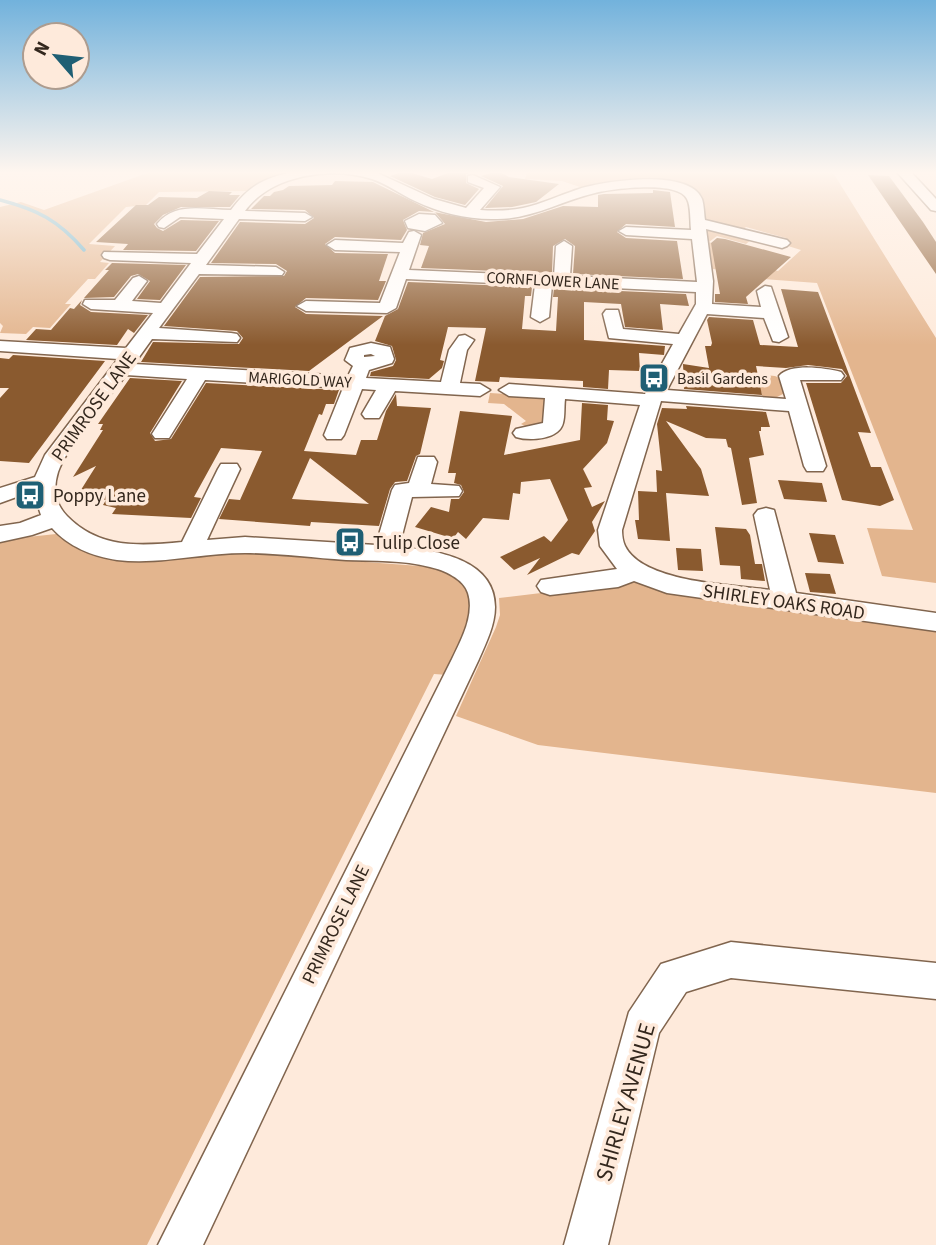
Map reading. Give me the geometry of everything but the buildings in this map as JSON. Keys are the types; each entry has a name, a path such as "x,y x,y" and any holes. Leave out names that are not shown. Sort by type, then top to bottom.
{"street":[{"name":"PRIMROSE LANE","path":"180,1245 482,622 484,611 481,594 462,570 428,558 245,545 141,553 101,547 75,535 55,519 45,499 44,482 53,460 223,229"},
{"path":"626,231 694,229"},
{"name":"PRIMROSE LANE","path":"635,571 616,553 610,530 652,398 702,309 705,287 698,229"},
{"path":"699,229 782,243"},
{"path":"306,306 385,309 389,306 411,242 335,245"},
{"path":"562,281 564,246"},
{"path":"110,255 276,272"},
{"name":"CORNFLOWER LANE","path":"400,274 705,287"},
{"path":"540,317 544,280"},
{"path":"119,306 139,281"},
{"path":"765,291 779,337"},
{"path":"91,304 164,308"},
{"path":"702,309 772,313"},
{"path":"612,314 615,334 685,340"},
{"path":"146,333 231,338"},
{"path":"449,388 458,351 465,340"},
{"path":"9,343 125,361"},
{"name":"MARIGOLD WAY","path":"125,361 199,373 358,373 388,384 480,390"},
{"path":"162,434 199,373"},
{"path":"334,435 358,373"},
{"path":"815,466 790,375 834,376"},
{"path":"372,414 388,384"},
{"path":"509,390 797,405"},
{"path":"523,433 545,431 553,425 555,393"},
{"path":"419,489 426,462"},
{"path":"193,549 195,538 229,469"},
{"path":"0,496 20,486 44,482"},
{"path":"385,555 405,489 451,491"},
{"path":"766,515 785,601"},
{"path":"0,534 24,530 55,519"},
{"path":"550,586 618,578 635,571"},
{"name":"SHIRLEY OAKS ROAD","path":"635,571 667,584 936,622"},
{"name":"SHIRLEY AVENUE","path":"586,1245 642,1025 674,977 731,960 936,981"}],"shaded area":[{"path":"0,229 104,229 89,244 115,246 100,262 109,263 95,279 88,279 65,304 71,304 50,328 33,327 26,334 0,333 3,326 0,323"},
{"path":"704,229 719,229 753,238 746,244 717,236 709,242 778,271 801,250 788,246 791,243 784,241 786,238 754,229 868,229 936,338 936,583 882,576 867,528 913,530 817,283 763,279 760,271 710,269"},
{"path":"756,374 784,380 783,394 775,398 763,398"},
{"path":"490,393 535,396 547,400 547,423 529,428 521,424 526,421 504,404 488,403"},
{"path":"56,534 93,551 128,559 162,561 231,552 433,567 458,581 475,605 448,675 434,674 147,1245 0,1245 0,540"},
{"path":"632,582 683,595 936,631 936,793 538,745 456,716 496,627 500,615 499,598"}],"waterway":[{"path":"63,229 84,250"}],"place":[{"name":"Basil Gardens","path":"654,378"},
{"name":"Poppy Lane","path":"30,495"},
{"name":"Tulip Close","path":"350,542"}]}
